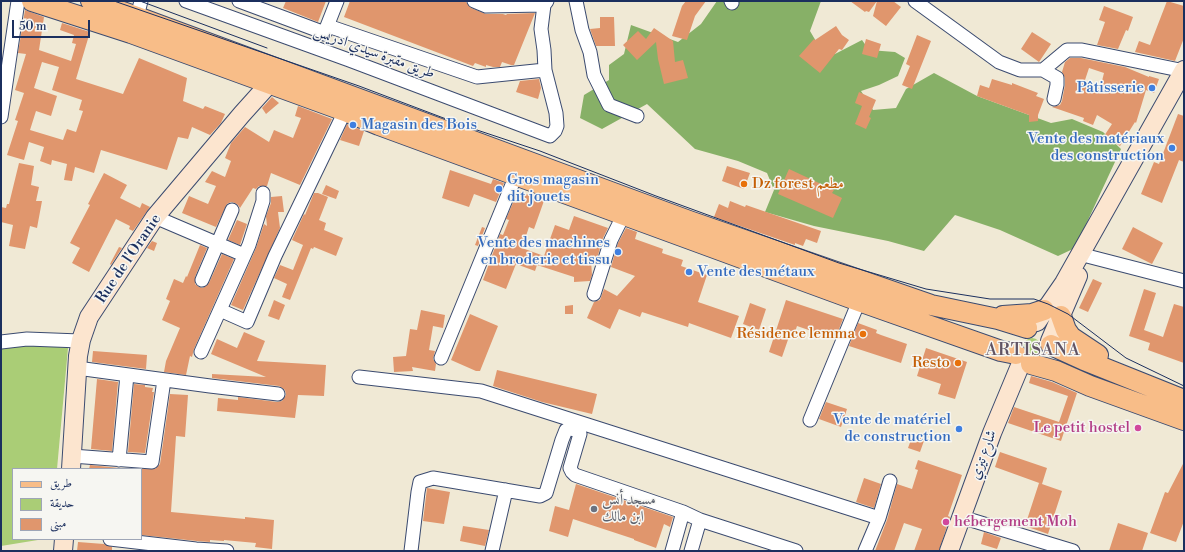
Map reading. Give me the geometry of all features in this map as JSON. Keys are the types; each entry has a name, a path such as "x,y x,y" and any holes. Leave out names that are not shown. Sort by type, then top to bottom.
{"main road":[{"path":"32,1 274,77 931,305 1004,320 1030,328 1038,328 1046,333 1051,343 1050,353 1039,363 1023,359 1015,344 1016,338 1019,334 1030,328"},
{"path":"91,1 139,9 274,77 345,111 379,125 859,301 1023,359 1090,386 1184,420"},
{"path":"986,316 1053,313 1071,337 1146,384"},
{"path":"1051,343 1084,360 1184,400"}],"street":[{"path":"1,117 18,1"},
{"name":"طريق مقبرة سيدي ادريس","path":"186,1 550,136 555,131 557,126 556,113 545,70"},
{"path":"239,1 477,77 545,70 541,28 546,3 486,6 474,1"},
{"path":"317,49 337,1"},
{"path":"576,1 582,30 590,52 594,76 610,105 637,116"},
{"path":"916,1 1000,62 1020,70 1043,70 1057,78 1054,99"},
{"path":"1043,70 1067,50 1082,50 1184,71 1064,283 1053,313 1051,343"},
{"name":"Rue de l'Oranie","path":"71,463 80,341 89,317 155,217 274,77"},
{"path":"1030,328 1053,313 1087,256 1184,83"},
{"path":"220,310 247,322 275,256 345,111"},
{"path":"441,358 516,175"},
{"path":"200,352 244,255 263,201 262,193"},
{"path":"202,280 232,210"},
{"path":"594,294 611,240 624,214"},
{"path":"155,217 244,255"},
{"path":"1087,256 1184,281"},
{"path":"810,420 859,301"},
{"path":"1,342 27,339 80,341"},
{"name":"شارع تيزي","path":"949,551 992,433 1023,359"},
{"path":"77,368 278,394"},
{"path":"119,460 127,375"},
{"path":"359,377 481,391 879,518"},
{"path":"71,463 119,460 152,462 164,380"},
{"path":"411,551 420,482 433,478 540,496 546,493 562,440 566,430 570,429 579,431 580,434 570,468 575,475 683,512 700,520 796,551"},
{"path":"865,551 879,518 890,481"},
{"path":"492,551 506,490"},
{"path":"672,551 683,512"},
{"path":"961,517 1073,551"},
{"path":"691,551 700,520"},
{"path":"63,551 64,540"},
{"path":"119,540 196,549 228,551"}],"green space":[{"path":"717,1 821,1 810,31 820,48 835,54 862,40 869,50 895,52 905,58 898,76 879,85 861,91 873,110 896,108 906,89 934,73 977,96 1051,123 1072,119 1103,132 1121,149 1075,248 1058,256 1000,230 955,215 924,251 888,241 814,226 765,212 774,190 767,173 738,161 695,149 647,104 602,129 580,118 584,95 609,80 609,65 624,54 631,25 678,42 701,24"},
{"path":"1032,338 1038,341 1041,347 1038,353 1032,356 1026,353 1023,347 1026,341"},
{"path":"32,344 68,348 57,468 12,468 12,540 38,540 1,546 1,348"}],"building":[{"path":"286,1 326,1 318,22 283,8"},
{"path":"350,1 463,1 466,2 471,8 486,14 506,15 535,13 514,65 502,62 500,67 486,65 486,67 475,63 473,66 344,17"},
{"path":"686,1 706,1 695,16 687,40 672,36 682,6"},
{"path":"850,1 877,1 869,12 865,12"},
{"path":"877,1 893,1 901,7 886,26 873,16"},
{"path":"1167,1 1184,6 1184,38 1175,61 1135,52 1139,41 1150,45"},
{"path":"1104,6 1133,17 1128,31 1126,30 1118,49 1097,45 1105,22 1099,20"},
{"path":"25,10 44,17 39,50 71,61 76,44 72,43 74,35 60,30 62,23 90,32 76,79 123,94 139,58 187,78 183,101 203,109 205,106 225,114 221,123 210,135 192,127 188,139 178,137 167,170 101,150 94,173 75,167 72,181 64,180 67,164 52,160 51,165 40,161 44,147 29,142 24,160 7,155 18,121 15,120 24,93 15,90 26,54 18,53","holes":["42,62 59,67 52,90 82,100 79,110 83,111 76,132 67,129 63,140 30,130 36,111 51,116 57,96 34,88"]},
{"path":"600,17 614,17 615,46 596,46 590,29 600,28"},
{"path":"836,26 842,35 849,40 842,50 839,49 820,73 799,56 814,39 815,40"},
{"path":"654,28 673,41 675,62 683,60 688,78 664,84 658,59 656,42 637,60 623,45 638,31 646,39"},
{"path":"1032,32 1051,44 1039,62 1021,49"},
{"path":"917,35 931,41 912,89 902,85 910,66 906,64"},
{"path":"866,39 881,44 877,58 862,54"},
{"path":"1070,58 1081,58 1125,67 1149,77 1159,79 1154,93 1146,90 1136,123 1135,122 1120,146 1104,136 1112,124 1097,115 1093,125 1083,121 1084,118 1052,107 1060,105 1062,101 1065,78 1062,72 1065,62","holes":["1089,68 1104,73 1100,89 1084,83"]},
{"path":"539,79 541,88 538,99 516,92 520,81"},
{"path":"992,79 1012,85 1012,83 1038,93 1036,96 1044,99 1038,115 1038,121 1029,122 1029,115 977,96 980,85 989,88"},
{"path":"859,92 876,100 866,129 855,124 862,106 855,103"},
{"path":"272,97 279,103 266,114 262,108"},
{"path":"298,106 332,119 300,185 271,173 267,186 259,186 256,189 253,188 240,208 235,203 231,202 227,204 216,227 182,213 189,196 208,204 216,186 205,182 212,171 225,177 231,161 225,158 231,143 245,127 269,142 274,130 293,138 301,118 295,116"},
{"path":"1178,114 1184,116 1184,162 1179,160 1162,203 1141,194 1154,162 1159,164"},
{"path":"347,124 364,131 359,146 340,140"},
{"path":"19,163 34,166 31,185 39,187 36,201 42,201 37,228 30,226 25,249 9,246 13,225 1,222 1,207 6,208 7,204 9,204"},
{"path":"727,166 750,173 744,189 722,181"},
{"path":"789,169 834,190 832,193 842,198 833,218 778,194"},
{"path":"450,170 491,184 493,179 504,183 496,202 474,194 469,207 442,198"},
{"path":"104,173 127,185 120,198 140,208 142,203 150,207 133,231 129,229 130,226 116,219 89,272 72,263 80,248 70,243 90,205 88,204"},
{"path":"326,185 339,191 336,199 322,194"},
{"path":"518,191 545,198 534,229 529,227 522,248 544,256 555,225 569,230 574,216 608,228 603,238 596,262 591,261 592,275 590,281 574,282 574,277 537,265 535,271 516,264 506,289 483,280 500,234 503,235 509,220 506,219"},
{"path":"314,193 328,197 319,220 326,223 324,230 343,238 336,256 314,247 313,249 311,248 290,300 282,297 287,284 274,278 280,265 293,270 303,245 292,240"},
{"path":"282,196 284,212 278,212 280,228 243,310 231,305 256,248 264,224 267,226 266,216 271,203 271,197"},
{"path":"730,201 745,207 746,205 821,231 817,243 806,239 803,246 795,243 795,245 714,217 719,204 728,208"},
{"path":"237,220 247,224 240,245 228,240"},
{"path":"482,227 485,228 478,246 475,245"},
{"path":"1133,227 1163,243 1152,264 1122,249"},
{"path":"626,228 637,232 635,239 663,249 662,253 683,260 681,266 707,275 698,302 739,316 731,338 689,323 688,327 642,312 640,317 619,309 610,329 587,318 594,302 600,300 604,289 617,296 635,276 611,267 618,243"},
{"path":"152,241 157,243 154,251 147,248"},
{"path":"200,245 207,248 195,277 195,284 199,287 203,288 209,283 222,254 234,259 194,349 192,357 190,356 186,375 164,372 166,361 180,328 162,320 170,301 166,299 174,279 183,283 186,276 187,277"},
{"path":"119,247 122,248 111,265 110,264"},
{"path":"1093,279 1102,283 1088,312 1079,308"},
{"path":"1144,289 1156,293 1144,330 1163,337 1174,304 1184,307 1184,363 1148,350 1150,343 1129,336"},
{"path":"274,300 285,305 279,320 268,316"},
{"path":"786,300 843,319 835,339 797,326 795,332 791,331 782,357 769,352"},
{"path":"750,303 766,309 759,330 743,324"},
{"path":"573,305 573,314 565,314 565,306"},
{"path":"421,310 445,315 443,328 433,326 429,350 435,351 433,359 436,364 435,371 412,367 413,371 394,372 393,357 406,356 410,329 417,330"},
{"path":"470,314 498,326 480,371 476,371 451,360"},
{"path":"858,323 877,330 876,333 907,344 901,363 849,346"},
{"path":"244,332 265,341 257,361 326,365 324,396 298,395 295,418 217,411 218,398 238,400 238,397 277,402 282,401 286,395 285,390 279,386 212,378 212,374 266,377 211,354 217,339 237,348"},
{"path":"926,348 967,362 955,399 938,394 941,384 917,376"},
{"path":"93,351 147,355 146,369 92,362"},
{"path":"497,370 597,394 592,414 542,402 493,386"},
{"path":"1031,376 1052,382 1077,393 1061,441 1008,423 1014,407 1059,422 1068,396 1029,383"},
{"path":"97,379 118,382 112,451 91,449"},
{"path":"134,384 145,385 145,387 153,388 152,392 154,392 145,453 128,452"},
{"path":"170,394 188,395 185,437 176,436 171,512 245,519 245,517 274,520 272,549 255,547 256,543 224,540 210,540 210,542 142,535 142,469 155,469 160,464"},
{"path":"826,402 847,409 841,427 819,419"},
{"path":"913,434 925,438 920,452 908,448"},
{"path":"1000,452 1047,468 1042,484 995,467"},
{"path":"918,460 962,475 948,516 950,517 939,551 914,551 922,529 904,523 894,551 875,551 887,520 897,484 912,489 918,470 915,469"},
{"path":"1184,462 1184,521 1176,542 1150,533 1165,492 1168,493"},
{"path":"90,465 119,468 89,468"},
{"path":"864,478 881,484 874,508 856,502"},
{"path":"1039,483 1062,491 1048,534 1025,526"},
{"path":"576,484 673,517 670,527 664,524 656,548 634,539 573,519 568,537 549,531 555,506 569,510"},
{"path":"427,488 450,492 444,524 423,521"},
{"path":"1118,523 1148,533 1142,551 1109,551"},
{"path":"463,526 489,530 485,546 460,541"},
{"path":"984,532 1001,538 997,549 981,544"},
{"path":"78,542 104,544 112,547 112,551 77,551"}],"tram line":[{"path":"114,1 359,86 462,125 540,151 656,196 839,263 926,289 990,299 1034,299 1048,304 1068,314 1126,358 1184,386"},
{"path":"140,1 267,48"}],"place":[{"name":"Pâtisserie","path":"1152,88"},
{"name":"Magasin des Bois","path":"353,125"},
{"name":"Vente des matériaux des construction","path":"1172,148"},
{"name":"Dz forest مطعم","path":"744,184"},
{"name":"Gros magasin dit jouets","path":"499,189"},
{"name":"Vente des machines en broderie et tissu","path":"618,252"},
{"name":"Vente des métaux","path":"689,272"},
{"name":"Résidence lemma","path":"863,334"},
{"name":"Resto","path":"958,363"},
{"name":"Le petit hostel","path":"1138,428"},
{"name":"Vente de matériel de construction","path":"959,429"},
{"name":"مسجد أنس ابن مالك","path":"594,509"},
{"name":"hébergement Moh","path":"946,522"}],"district":[{"name":"ARTISANA","path":"1033,351"}]}
